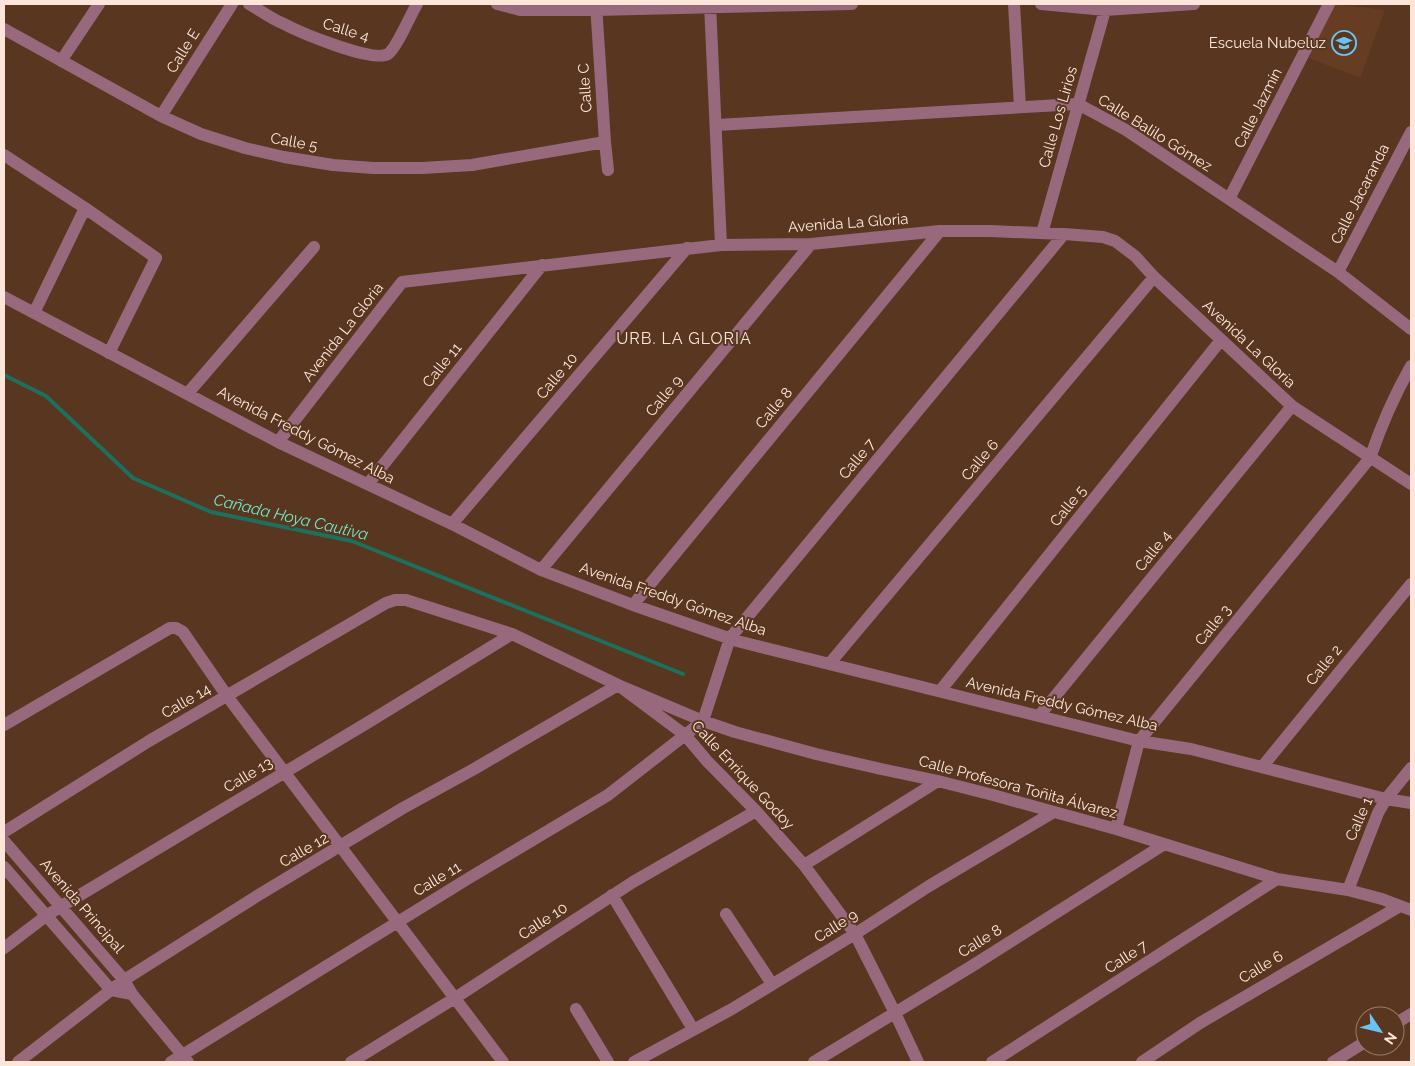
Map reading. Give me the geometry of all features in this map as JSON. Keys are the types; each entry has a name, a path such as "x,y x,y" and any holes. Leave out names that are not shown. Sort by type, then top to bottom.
{"street":[{"path":"62,61 99,4"},
{"name":"Calle E","path":"161,116 232,4"},
{"name":"Calle 4","path":"249,4 282,24 316,38 363,54 382,56 390,53 396,45 416,4"},
{"path":"497,4 520,10 596,7 852,4"},
{"path":"1014,4 1020,107"},
{"path":"1040,4 1105,10 1194,4"},
{"name":"Calle Jazmín","path":"1229,199 1329,4"},
{"path":"710,5 721,245"},
{"name":"Calle C","path":"596,7 608,170"},
{"name":"Calle Los Lirios","path":"1042,234 1105,10"},
{"name":"Calle 5","path":"4,29 161,116 201,134 284,157 332,165 373,168 422,168 472,165 605,142"},
{"name":"Calle Balilo Gómez","path":"717,125 1078,104 1126,130 1338,272 1411,329"},
{"name":"Calle Jacaranda","path":"1338,272 1411,132"},
{"path":"4,155 85,208 156,258 109,353"},
{"path":"34,313 85,208"},
{"name":"Avenida La Gloria","path":"278,442 402,282 721,245 811,244 940,232 990,231 1104,237 1115,241 1136,256 1154,277 1292,406 1411,484"},
{"name":"Calle 8","path":"633,605 940,232"},
{"name":"Calle 7","path":"703,721 730,638 1064,234"},
{"name":"Calle 9","path":"541,570 811,244"},
{"path":"188,393 314,247"},
{"name":"Calle 10","path":"452,524 687,248"},
{"name":"Calle 11","path":"368,484 542,265"},
{"name":"Calle 6","path":"830,664 1154,277"},
{"name":"Avenida Freddy Gómez Alba","path":"4,297 278,442 452,524 541,570 633,605 730,638 830,664 1139,741 1191,749 1386,799 1411,803"},
{"name":"Calle 5","path":"940,691 1221,340"},
{"path":"1370,458 1379,431 1394,397 1411,366"},
{"name":"Calle 4","path":"1040,716 1292,406"},
{"name":"Calle 3","path":"1116,829 1139,741 1370,458"},
{"name":"Calle 2","path":"1262,767 1411,584"},
{"name":"Calle Enrique Godoy","path":"386,603 395,600 406,600 512,634 618,685 685,735 707,761 756,810 804,865 855,934 918,1062"},
{"name":"Calle 14","path":"4,832 148,741 386,603"},
{"path":"4,725 170,628 176,628 184,632 227,696 284,773 503,1062"},
{"name":"Calle 13","path":"4,948 60,907 512,634"},
{"name":"Calle Profesora Toñita Álvarez","path":"618,685 703,721 816,754 881,770 938,781 1116,829 1277,879 1348,890 1406,908"},
{"name":"Calle 12","path":"18,1062 124,980 257,896 340,848 403,808 618,685"},
{"name":"Calle 11","path":"180,1060 397,922 608,795 703,721"},
{"name":"Calle 1","path":"1348,890 1378,813 1386,799 1411,768"},
{"path":"804,865 938,781"},
{"name":"Calle 10","path":"351,1062 455,998 612,895 756,810"},
{"name":"Calle 9","path":"634,1062 732,1009 1052,812"},
{"name":"Avenida Principal","path":"4,841 124,980 180,1060"},
{"name":"Calle 8","path":"814,1062 1163,845"},
{"path":"4,867 111,990 132,994"},
{"name":"Calle 7","path":"992,1062 1277,879"},
{"path":"612,895 693,1029"},
{"name":"Calle 6","path":"1142,1062 1200,1023 1406,908"},
{"path":"726,914 772,984"},
{"path":"576,1009 608,1062"},
{"path":"1333,1062 1355,1048"}],"shaded area":[{"name":"Escuela Nubeluz","path":"1334,4 1385,10 1360,78 1309,58"}],"waterway":[{"name":"Cañada Hoya Cautiva","path":"4,375 46,396 133,478 211,512 352,541 683,674"}],"place":[{"name":"Escuela Nubeluz","path":"1344,43"}],"district":[{"name":"URB. LA GLORIA","path":"684,338"}]}
